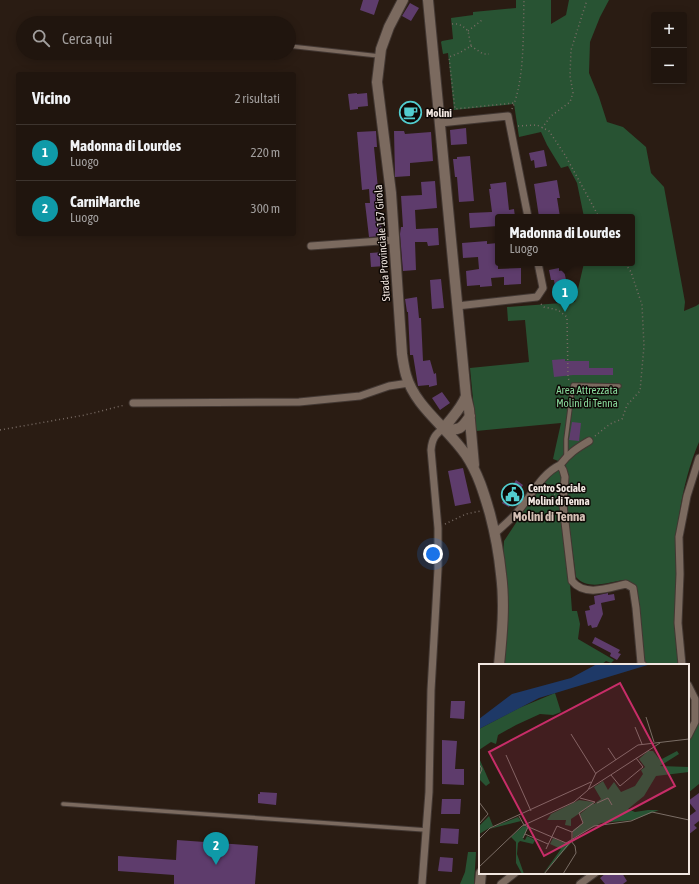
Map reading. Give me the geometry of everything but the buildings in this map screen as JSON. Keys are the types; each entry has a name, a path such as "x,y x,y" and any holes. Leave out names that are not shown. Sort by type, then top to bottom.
{"main road":[{"name":"Strada Provinciale 157 Girola","path":"403,0 389,27 381,49 378,82 391,193 402,354 406,376 415,393 426,409 457,443 474,468 481,484 494,534 502,574 503,605 499,664"},
{"name":"Strada Provinciale 157 Girola","path":"428,0 474,468"},
{"path":"466,396 459,411 452,417 444,428 453,430 458,429 464,425 470,416"},
{"path":"480,884 481,874"}],"street":[{"path":"440,123 508,116 527,214"},
{"path":"311,246 394,240"},
{"path":"457,306 537,297 543,288 539,266"},
{"path":"133,403 299,402 360,396 389,386 409,383"},
{"path":"422,884 429,792 431,690 438,569 438,528 431,450 432,441 437,432 444,428"},
{"path":"494,534 520,509 536,488 554,468 560,465 566,456 589,441"},
{"path":"682,664 678,624 680,574 679,537 687,496 699,458"},
{"path":"560,465 565,476 563,505 572,581 576,587 592,591 626,584 633,588 642,664"},
{"path":"689,687 698,699 695,722 689,734"},
{"path":"501,884 514,874"},
{"path":"580,884 594,874"}],"lane":[{"path":"296,47 380,57"},
{"path":"566,456 566,439 573,385 618,386"},
{"path":"63,804 426,830"}],"path":[{"path":"508,116 517,96 523,46 524,0"},
{"path":"542,128 551,116 570,102 572,93 570,76 571,50 587,0"},
{"path":"468,30 482,20"},
{"path":"452,24 462,26 468,30 471,46 483,54 489,54"},
{"path":"471,46 449,57 455,109 514,103"},
{"path":"510,127 537,125 549,131 565,155 597,214"},
{"path":"589,441 610,424 622,418 627,405 640,391 644,346 642,305 631,272 627,266"},
{"path":"537,297 541,306 558,310 567,317 568,378 573,385"},
{"path":"0,430 85,415 133,403"},
{"path":"536,488 544,488 552,492 558,496 563,505"},
{"path":"438,528 466,514 488,509"}],"green space":[{"name":"Area Attrezzata Molini di Tenna","path":"516,0 551,0 551,24 566,15 569,0 609,0 590,42 589,73 607,122 623,127 646,147 651,173 664,187 685,302 684,311 699,304 699,442 690,465 684,489 676,537 680,664 644,664 642,660 633,586 624,580 592,585 586,584 576,577 566,500 566,464 553,459 561,423 476,431 470,368 529,362 525,320 508,321 507,307 575,302 583,266 635,266 635,214 583,214 577,183 568,166 561,168 541,132 519,137 514,104 454,110 448,53 443,54 441,42 453,39 451,18 473,15 473,12 516,8"},
{"path":"558,469 562,472 572,611 577,611 580,624 578,639 614,660 611,663 606,661 602,664 504,664 508,595 503,554 504,541 539,488"},
{"path":"699,720 699,784 689,792 689,739 695,730"},
{"path":"468,852 476,852 474,884 460,884 465,872"}],"place":[{"name":"Molini","path":"411,113"},
{"name":"Madonna di Lourdes","path":"565,312"},
{"name":"Centro Sociale Molini di Tenna","path":"512,494"},
{"name":"CarniMarche","path":"216,865"}],"district":[{"name":"Molini di Tenna","path":"549,516"}]}
